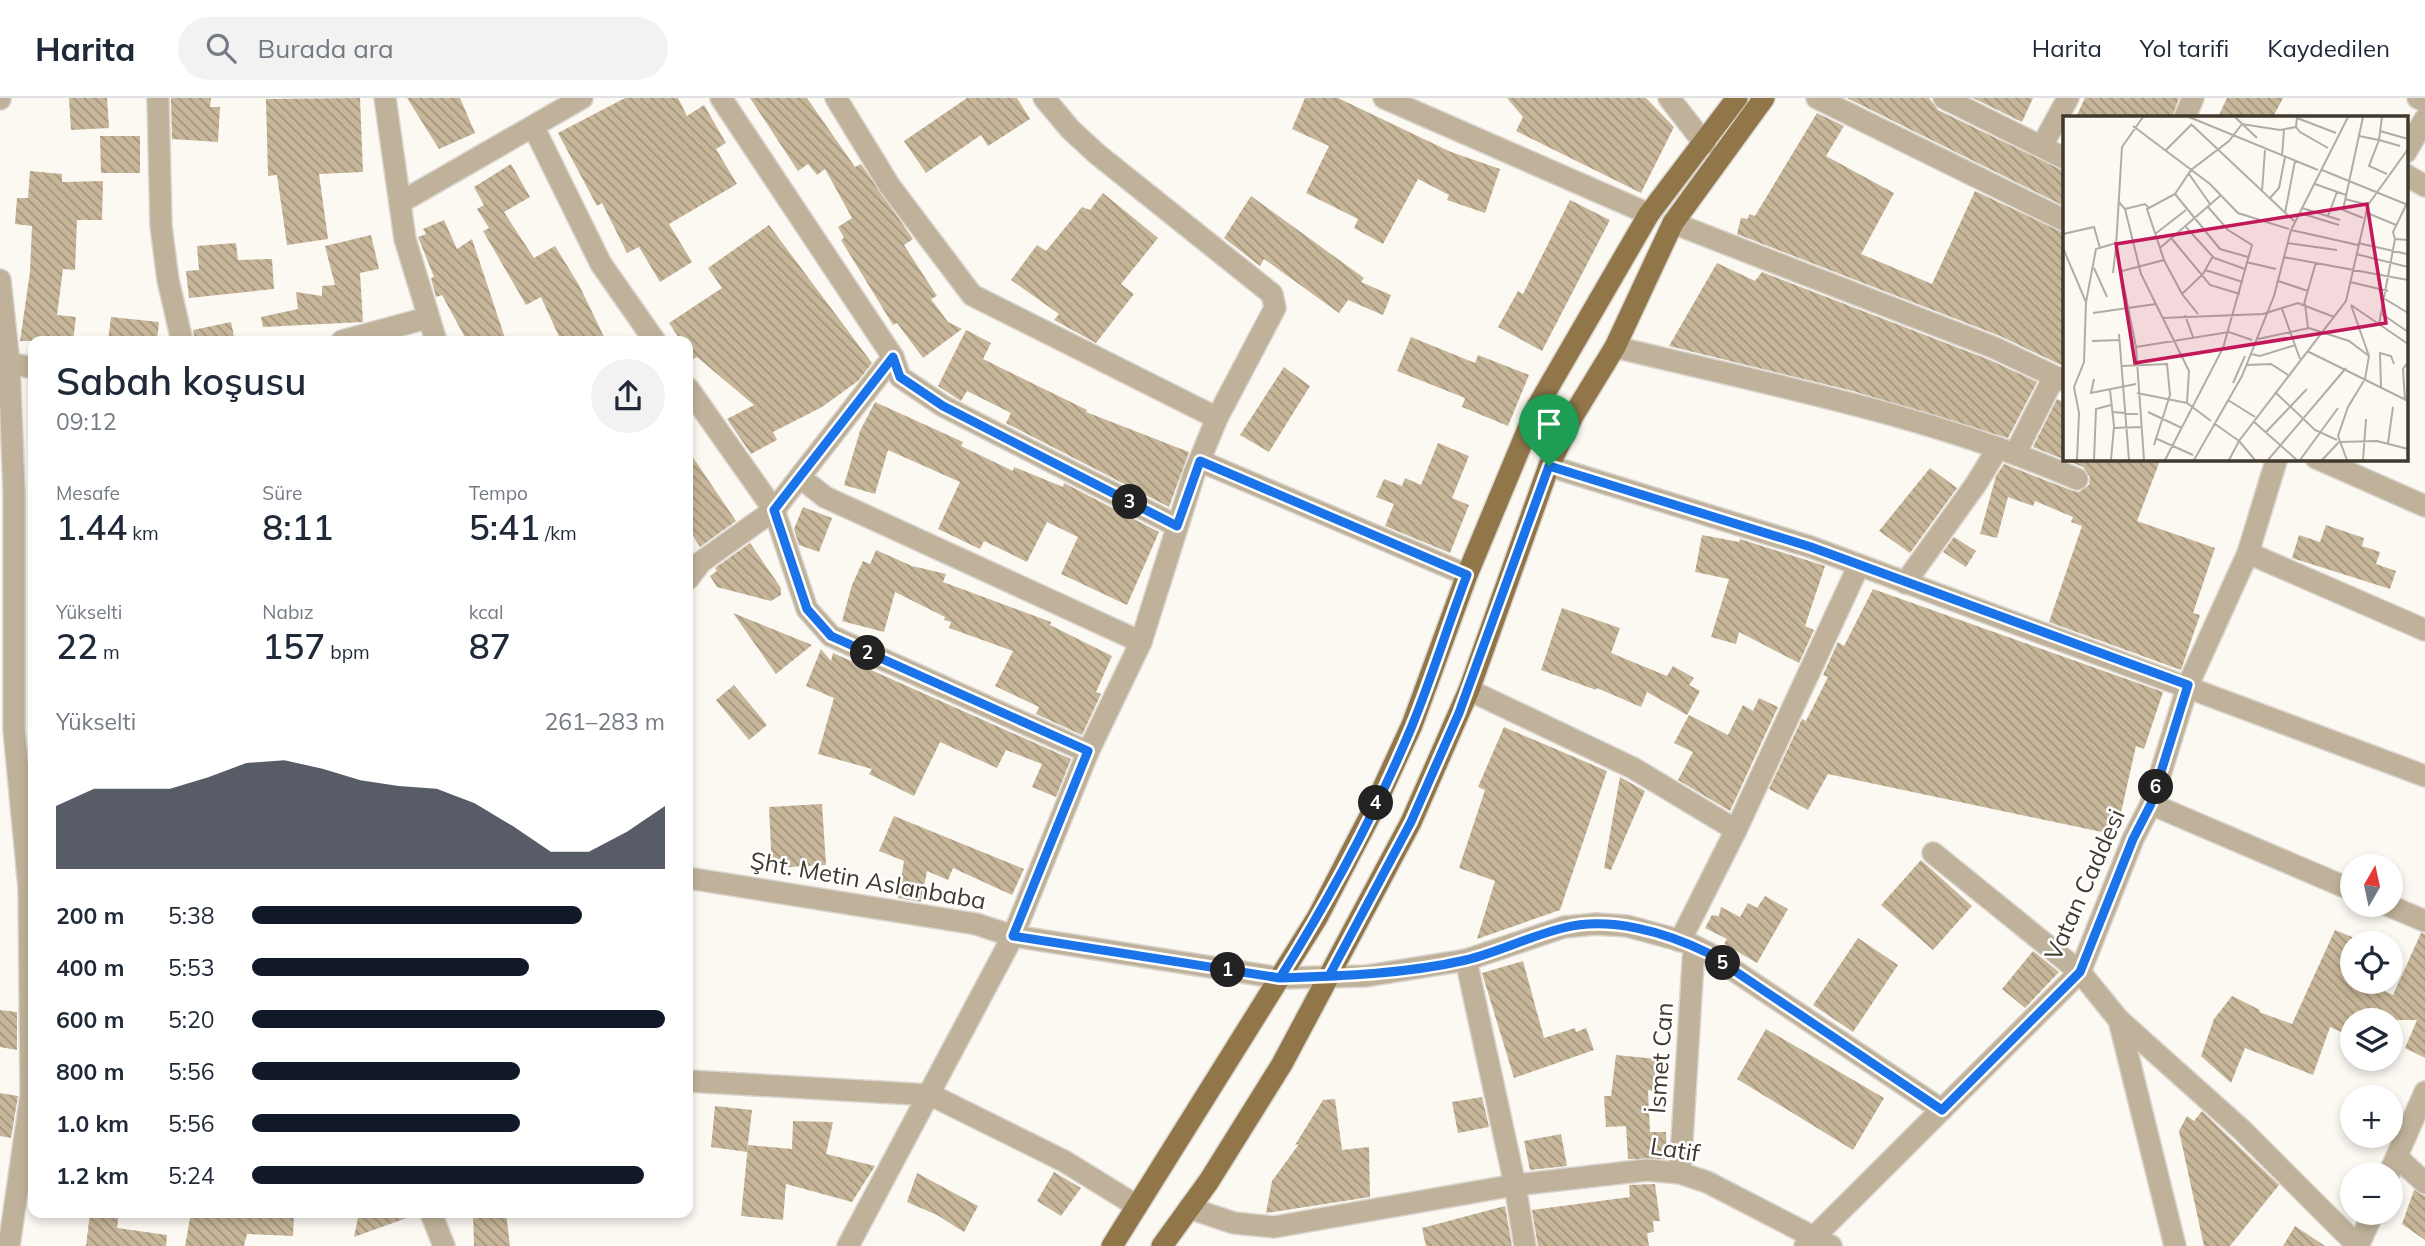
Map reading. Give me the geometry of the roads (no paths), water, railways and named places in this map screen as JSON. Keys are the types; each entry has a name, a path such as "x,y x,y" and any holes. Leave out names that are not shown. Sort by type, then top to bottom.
{"main road":[{"path":"1112,1246 1317,918 1371,814 1412,725 1467,575 1537,407 1649,214 1705,144 1737,98"},
{"path":"1162,1246 1282,1064 1411,822 1469,690 1549,466 1573,416 1615,347 1673,223 1764,98"}],"street":[{"path":"158,98 161,226 168,280 181,336"},
{"path":"385,98 405,239 434,336"},
{"path":"401,202 582,98"},
{"path":"721,98 893,357 900,377 943,406 1177,526"},
{"path":"836,98 888,185 972,295 1217,418"},
{"path":"848,1246 931,1095 1013,936 1088,751 1141,642 1177,526 1217,418 1276,308 1272,294 1097,155 1044,98"},
{"path":"1384,98 1649,214"},
{"path":"1670,98 1705,144"},
{"path":"1817,98 2063,220"},
{"path":"1944,98 2063,157"},
{"path":"2042,146 2068,98"},
{"path":"2185,116 2193,98"},
{"path":"2418,98 2425,101"},
{"path":"2408,149 2425,119"},
{"path":"534,128 601,264 651,336"},
{"path":"2408,176 2425,186"},
{"path":"1673,223 1995,348 2059,379 2007,450 1976,484 1905,583"},
{"path":"0,280 9,363 16,730 28,876"},
{"path":"360,336 427,318"},
{"path":"1615,347 1875,410 2007,450 2077,479"},
{"path":"693,572 701,562 774,510 893,357"},
{"path":"9,363 28,367"},
{"path":"693,395 774,510 807,609 831,636 1088,751"},
{"name":"Vatan Caddesi","path":"1817,1243 1942,1110 2080,972 2133,839 2151,804 2188,685 2248,554 2270,460"},
{"path":"2321,460 2425,506"},
{"path":"1200,461 1467,575"},
{"path":"1549,466 1634,489 1858,565 2188,685 2425,776"},
{"path":"801,478 825,497 1141,642"},
{"path":"2248,554 2425,630"},
{"path":"1687,944 1736,830 1858,565"},
{"path":"1469,690 1633,768 1736,830"},
{"path":"2151,804 2340,885"},
{"path":"1933,853 2080,972 2119,1020 2242,1130 2358,1246 2368,1225"},
{"name":"Şht. Metin Aslanbaba","path":"693,879 976,924 1013,936 1280,978 1366,976 1466,960 1564,927 1627,926 1687,944 1942,1110"},
{"path":"2403,912 2425,921"},
{"name":"İsmet Can","path":"1680,1173 1687,944"},
{"path":"1466,960 1515,1185 1525,1246"},
{"path":"2119,1020 2175,1246"},
{"path":"693,1081 931,1095 1064,1161 1137,1206"},
{"path":"2395,1162 2425,1092"},
{"path":"9,1246 28,1121"},
{"name":"Latif","path":"1189,1208 1234,1223 1274,1227 1515,1185 1615,1171 1680,1173 1707,1182 1817,1243"},
{"path":"2403,1171 2425,1183"},
{"path":"432,1218 444,1246"}]}
